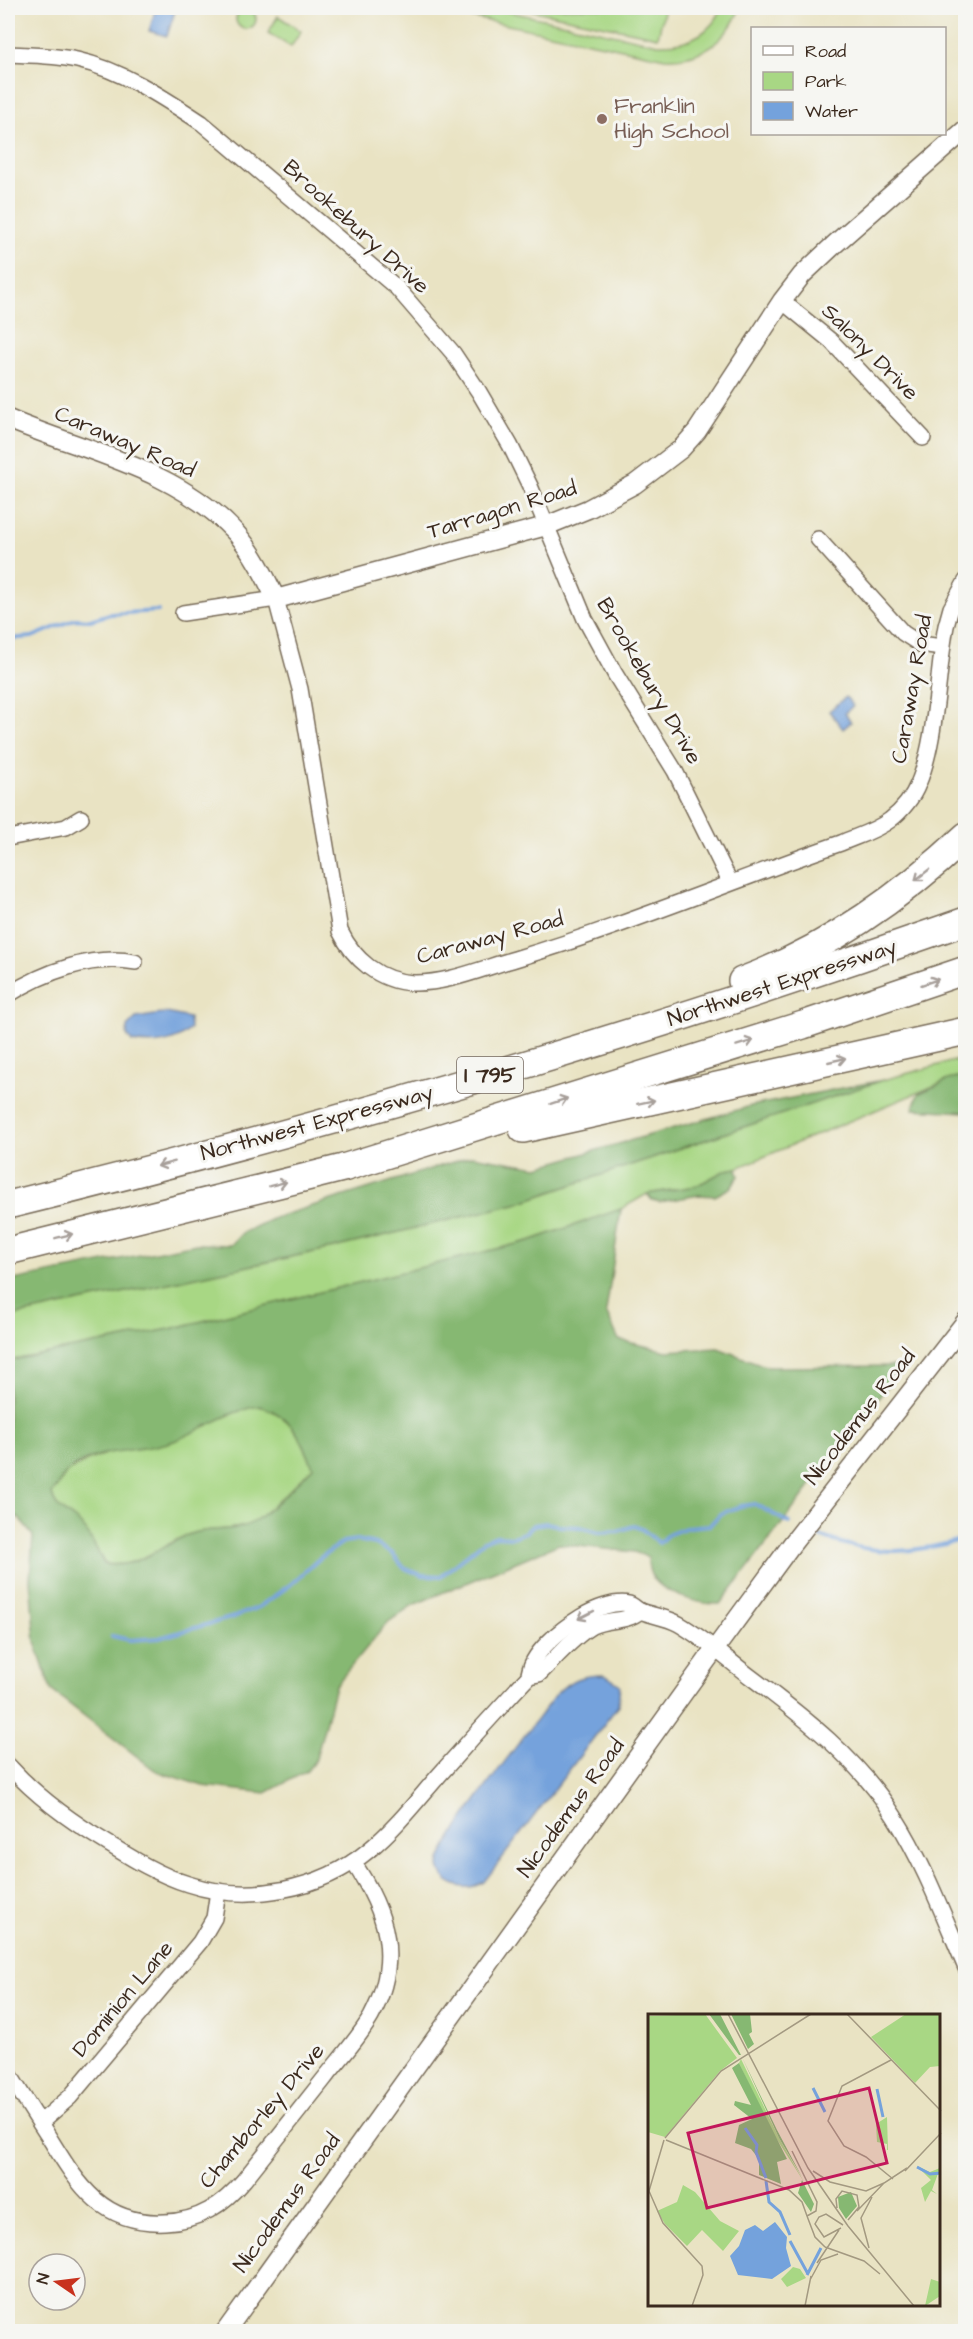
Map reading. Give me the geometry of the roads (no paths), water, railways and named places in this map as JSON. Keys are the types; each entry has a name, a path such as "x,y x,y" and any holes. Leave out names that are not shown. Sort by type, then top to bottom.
{"highway":[{"path":"509,1070 623,1023 750,978 795,958 843,932 880,908 931,869 966,836"},
{"name":"Northwest Expressway","path":"8,1205 253,1141 509,1070 768,989 966,921"},
{"name":"Northwest Expressway","path":"8,1251 343,1168 803,1025 966,970"},
{"path":"343,1168 966,1031"}],"street":[{"name":"Brookebury Drive","path":"8,54 64,58 99,66 175,105 202,123 397,288 453,353 510,445 585,620 615,674 675,771 730,882"},
{"name":"Tarragon Road","path":"183,613 224,609 276,599 546,526 612,498 635,484 681,449 711,414 782,301 802,275 966,129"},
{"name":"Salony Drive","path":"782,301 831,341 923,438"},
{"name":"Caraway Road","path":"8,419 146,472 196,498 236,533 254,558 276,599 300,689 340,930 347,947 383,977 415,983 455,977 573,941 873,830 890,820 905,806 918,786 926,761 942,647 951,608 966,581"},
{"path":"818,539 903,633 920,644 942,647"},
{"path":"8,838 66,827 81,819"},
{"path":"8,995 41,978 73,966 115,959 135,962"},
{"name":"Nicodemus Road","path":"225,2331 792,1544 964,1324"},
{"path":"8,1765 53,1809 141,1864 190,1885 218,1891 263,1892 287,1888 313,1881 352,1862 369,1850 399,1822 478,1730 530,1676 530,1665 556,1635 580,1617 614,1604 630,1604 640,1611 678,1624 715,1649 816,1728 855,1765 908,1839 966,1968"},
{"name":"Chamborley Drive","path":"8,2072 75,2180 98,2204 112,2212 142,2221 170,2222 203,2214 231,2196 359,2035 379,1999 387,1963 384,1921 376,1899 352,1862"},
{"name":"Dominion Lane","path":"40,2124 70,2097 200,1942 214,1918 218,1891"}],"water":[{"path":"156,8 176,8 167,36 149,31"},
{"path":"846,697 853,706 845,713 851,722 843,729 829,711"},
{"path":"167,1013 189,1018 190,1029 171,1041 155,1044 132,1042 127,1035 127,1027 136,1018"},
{"path":"605,1675 620,1685 618,1706 484,1882 465,1887 448,1881 439,1866 443,1853 490,1782 556,1694 578,1678"}],"waterway":[{"path":"8,639 32,637 75,619 90,620 110,614 158,611"},
{"path":"112,1636 130,1640 159,1638 234,1617 259,1607 343,1542 357,1540 376,1544 393,1554 404,1568 422,1575 441,1576 484,1541 496,1536 513,1537 526,1532 533,1525 547,1523 599,1532 618,1531 634,1526 642,1529 659,1543 667,1535 688,1527 710,1525 720,1514 741,1506 755,1504 789,1523"},
{"path":"812,1533 853,1546 896,1551 966,1539"}],"place":[{"name":"Franklin High School","path":"602,119"}]}
